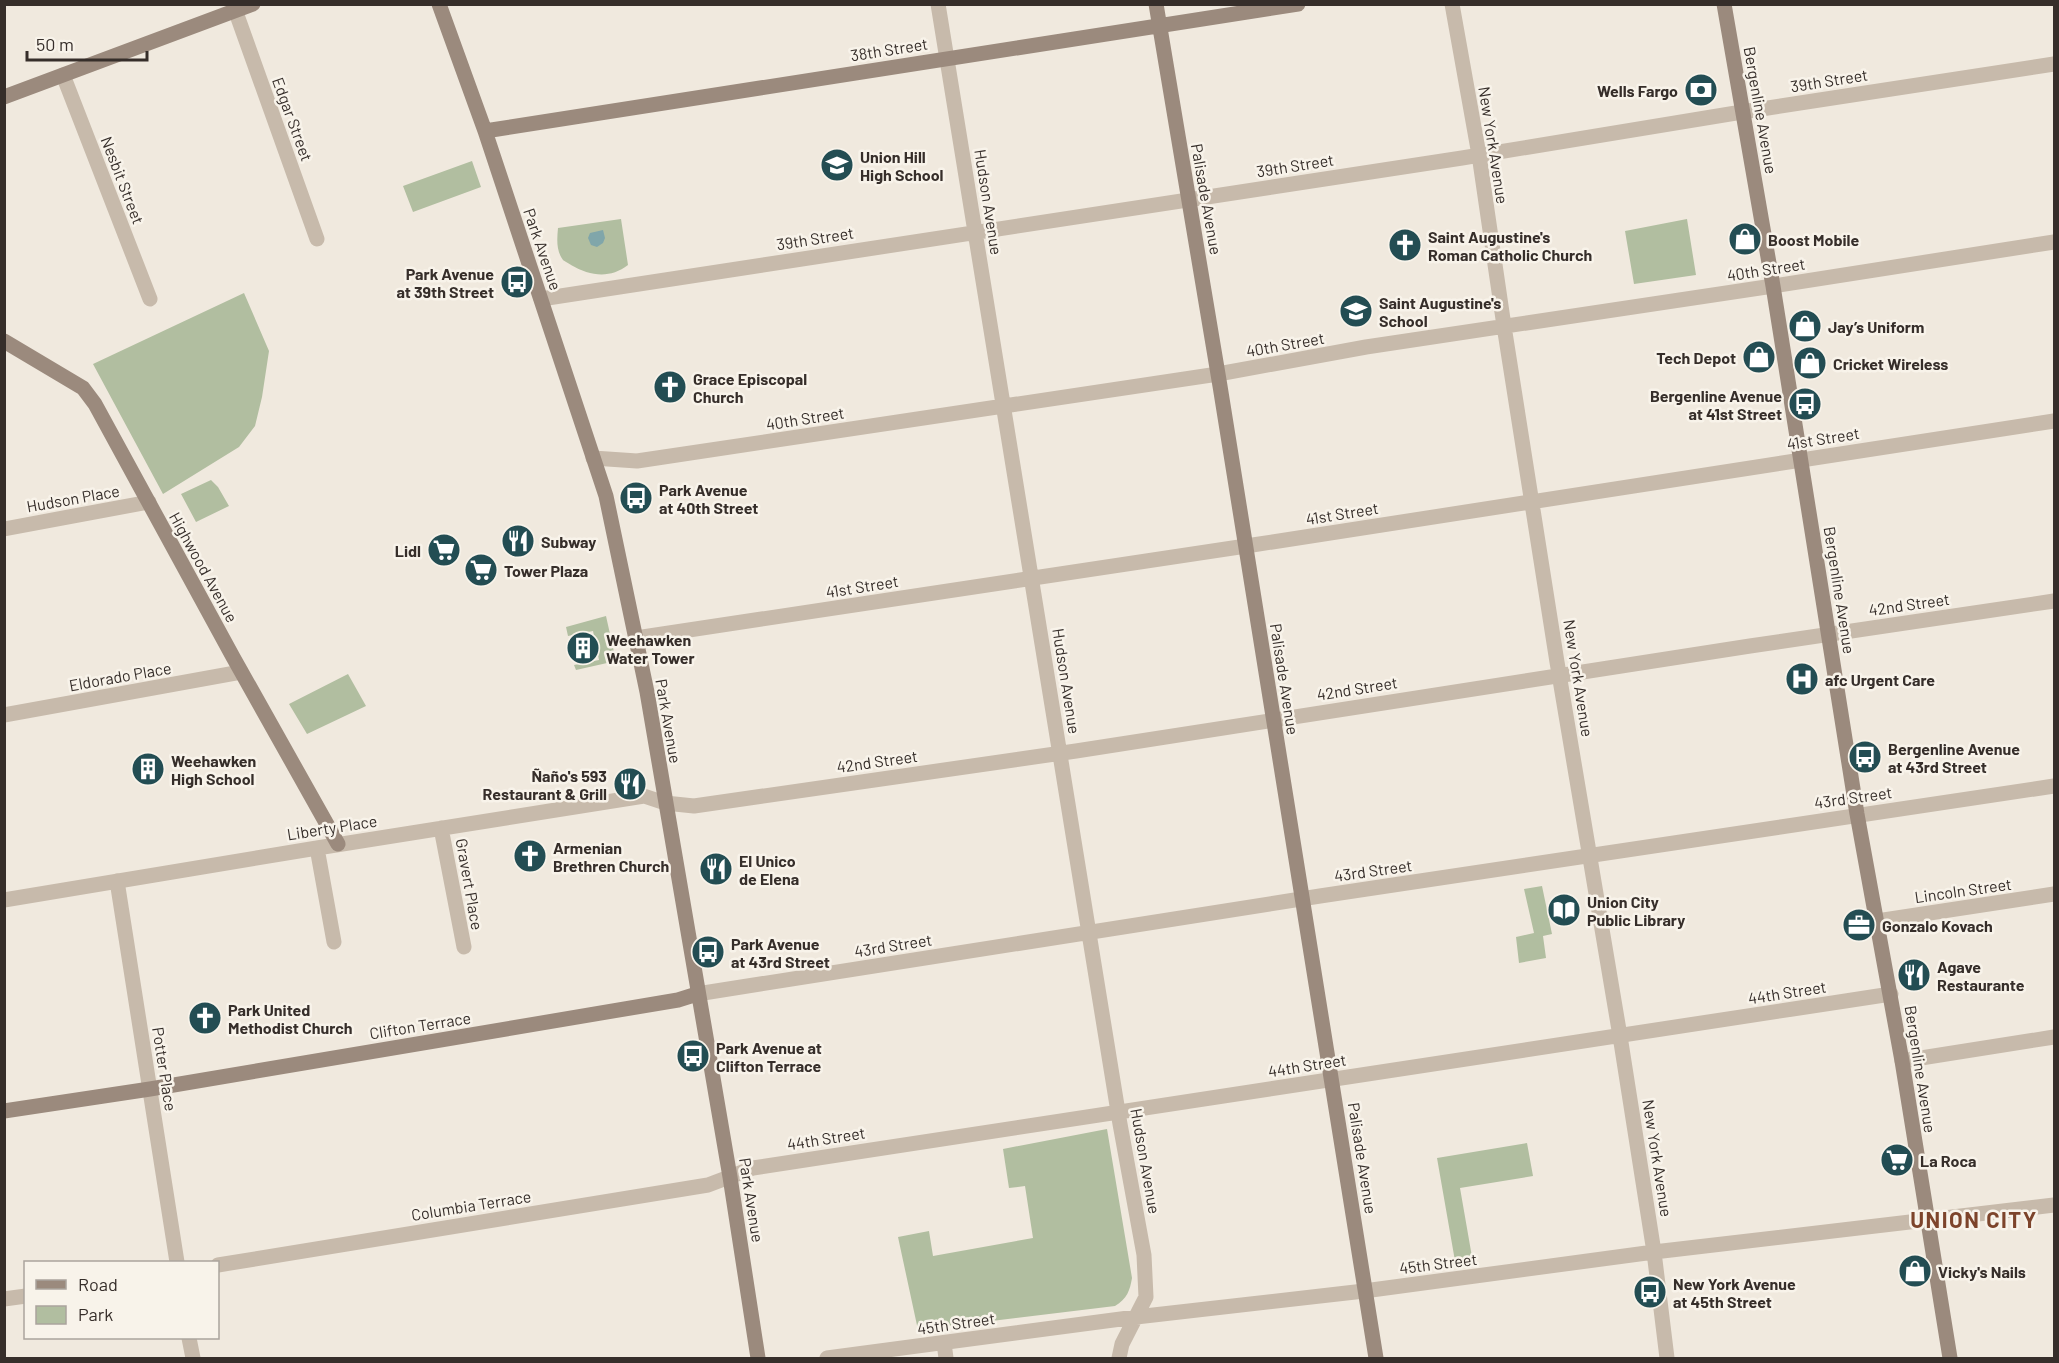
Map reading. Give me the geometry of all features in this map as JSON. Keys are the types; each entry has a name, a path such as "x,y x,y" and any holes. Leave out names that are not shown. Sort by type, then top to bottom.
{"street":[{"path":"4,97 234,8 253,4"},
{"name":"Park Avenue","path":"439,4 485,131 606,496 636,638 665,802 730,1176 758,1359"},
{"name":"Hudson Avenue","path":"938,4 1144,1255 1146,1297 1122,1344 1119,1359"},
{"name":"Palisade Avenue","path":"1156,4 1246,546 1376,1359"},
{"name":"38th Street","path":"485,131 1298,4"},
{"name":"New York Avenue","path":"1452,4 1479,155 1532,501 1620,1036 1654,1252 1667,1359"},
{"name":"Bergenline Avenue","path":"1724,4 1773,286 1857,814 1891,994 1950,1359"},
{"name":"Edgar Street","path":"234,8 317,239"},
{"name":"39th Street","path":"542,299 2055,64"},
{"name":"Nesbit Street","path":"63,75 150,299"},
{"name":"40th Street","path":"593,458 637,461 1218,374 1366,347 2055,242"},
{"name":"Highwood Avenue","path":"4,341 83,388 95,404 338,844"},
{"name":"41st Street","path":"636,638 2055,421"},
{"name":"Hudson Place","path":"4,529 148,502"},
{"name":"42nd Street","path":"665,802 694,806 1060,753 2055,601"},
{"name":"Eldorado Place","path":"4,715 241,672"},
{"name":"43rd Street","path":"698,994 1303,898 2055,786"},
{"name":"Liberty Place","path":"4,900 644,796 665,802"},
{"name":"Gravert Place","path":"441,828 464,947"},
{"path":"316,848 334,942"},
{"name":"Potter Place","path":"117,881 177,1261"},
{"name":"Lincoln Street","path":"1877,921 2055,894"},
{"name":"Clifton Terrace","path":"4,1111 150,1089 678,1000 698,994"},
{"name":"44th Street","path":"730,1176 753,1168 1891,994"},
{"path":"1902,1061 2055,1037"},
{"name":"Columbia Terrace","path":"219,1265 708,1185 730,1176"},
{"name":"45th Street","path":"827,1359 1136,1317 1364,1291 1654,1252 2055,1205"},
{"path":"4,1299 24,1296"},
{"path":"189,1339 193,1359"},
{"path":"944,1343 946,1359"}],"green space":[{"path":"472,161 481,187 413,212 403,186"},
{"path":"621,219 628,265 607,274 593,274 578,269 563,260 558,249 558,228"},
{"path":"1687,219 1696,275 1634,284 1625,231"},
{"path":"244,293 269,351 255,426 239,447 163,494 93,364"},
{"path":"211,480 229,506 196,522 181,494"},
{"path":"606,616 616,661 576,670 574,665 599,660 593,631 568,636 566,627"},
{"path":"348,674 366,706 307,734 289,704"},
{"path":"1542,886 1552,934 1543,936 1546,958 1519,963 1516,937 1534,933 1524,889"},
{"path":"1107,1129 1132,1278 1125,1297 1115,1306 918,1330 898,1237 929,1231 933,1256 1033,1238 1025,1186 1009,1188 1003,1149"},
{"path":"1527,1143 1533,1176 1460,1188 1472,1257 1455,1261 1437,1158"}],"water":[{"path":"603,230 605,238 603,243 597,247 591,245 588,238 590,233"}],"place":[{"name":"Wells Fargo","path":"1701,90"},
{"name":"Union Hill High School","path":"837,165"},
{"name":"Boost Mobile","path":"1745,239"},
{"name":"Saint Augustine's Roman Catholic Church","path":"1405,245"},
{"name":"Park Avenue at 39th Street","path":"517,282"},
{"name":"Saint Augustine's School","path":"1356,311"},
{"name":"Jay’s Uniform","path":"1805,326"},
{"name":"Tech Depot","path":"1759,357"},
{"name":"Cricket Wireless","path":"1810,363"},
{"name":"Grace Episcopal Church","path":"670,387"},
{"name":"Bergenline Avenue at 41st Street","path":"1805,404"},
{"name":"Park Avenue at 40th Street","path":"636,498"},
{"name":"Subway","path":"518,541"},
{"name":"Lidl","path":"444,550"},
{"name":"Tower Plaza","path":"481,570"},
{"name":"Weehawken Water Tower","path":"583,648"},
{"name":"afc Urgent Care","path":"1802,679"},
{"name":"Bergenline Avenue at 43rd Street","path":"1865,757"},
{"name":"Weehawken High School","path":"148,769"},
{"name":"Ñaño's 593 Restaurant & Grill","path":"630,784"},
{"name":"Armenian Brethren Church","path":"530,856"},
{"name":"El Unico de Elena","path":"716,869"},
{"name":"Union City Public Library","path":"1564,910"},
{"name":"Gonzalo Kovach","path":"1859,925"},
{"name":"Park Avenue at 43rd Street","path":"708,952"},
{"name":"Agave Restaurante","path":"1914,975"},
{"name":"Park United Methodist Church","path":"205,1018"},
{"name":"Park Avenue at Clifton Terrace","path":"693,1056"},
{"name":"La Roca","path":"1897,1160"},
{"name":"Vicky's Nails","path":"1915,1271"},
{"name":"New York Avenue at 45th Street","path":"1650,1292"}],"district":[{"name":"UNION CITY","path":"1974,1219"}]}
